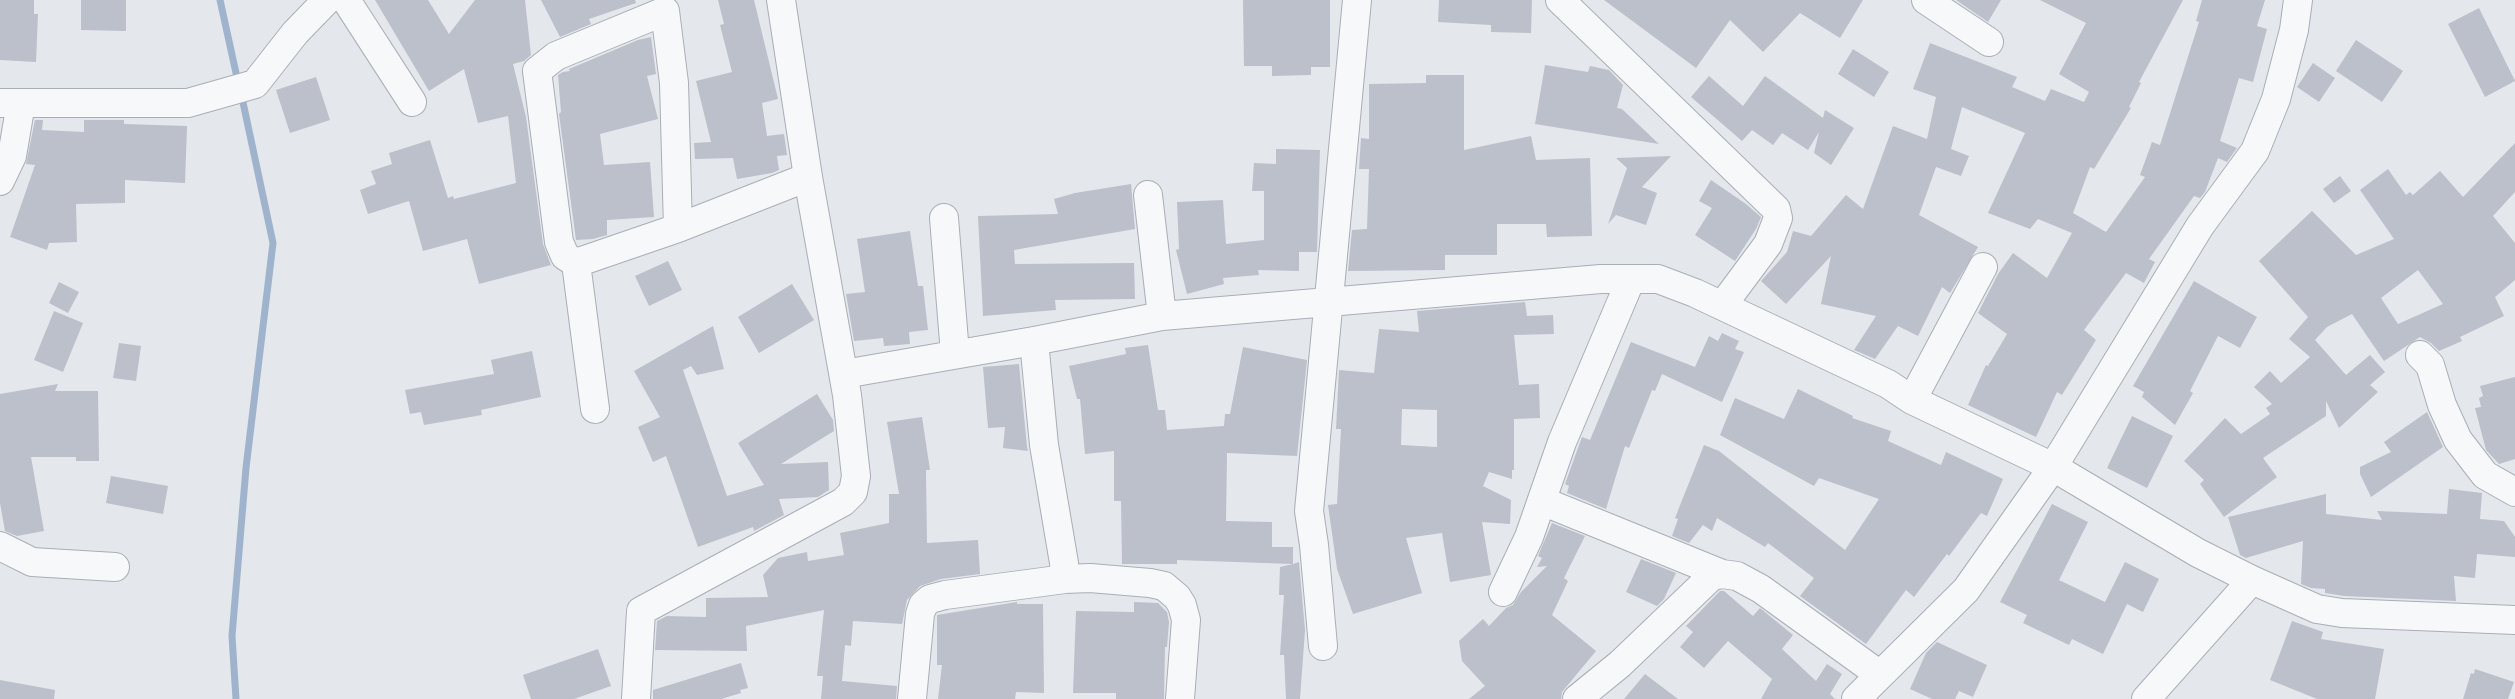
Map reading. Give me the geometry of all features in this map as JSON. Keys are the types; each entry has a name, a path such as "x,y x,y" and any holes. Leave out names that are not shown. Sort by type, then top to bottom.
{"street":[{"path":"0,181 12,156 10,103 188,103 256,84 295,33 327,0"},
{"path":"346,0 412,102"},
{"path":"636,699 641,611 843,502 853,492 856,476 844,374 808,177 780,0"},
{"path":"1323,646 1309,511 1357,0"},
{"path":"1560,0 1776,209 1778,218 1768,244 1722,306"},
{"path":"1926,0 1989,42"},
{"path":"1856,699 1966,590 2053,467 2200,226 2255,152 2276,99 2294,30 2298,0"},
{"path":"576,263 565,256 559,242 537,71 556,56 665,11 674,83 678,228"},
{"path":"576,263 678,228 808,177"},
{"path":"1148,195 1162,316"},
{"path":"944,218 955,354"},
{"path":"576,263 595,409"},
{"path":"1912,400 1983,267"},
{"path":"844,374 1162,316 1601,279 1658,279 1888,384 1912,400 2053,467 2198,553 2317,609 2342,613 2515,620"},
{"path":"1503,592 1528,537 1562,442 1631,279"},
{"path":"1034,341 1044,445 1065,563 1065,579"},
{"path":"2420,355 2430,365 2442,405 2459,440 2485,474 2515,492"},
{"path":"1542,500 1722,574 1737,576 1761,589 1880,675"},
{"path":"0,546 32,562 116,567"},
{"path":"1577,699 1620,664 1705,582 1712,576 1722,574"},
{"path":"912,699 920,614 923,605 930,599 1065,579 1090,578 1164,586 1177,597 1186,620 1180,699"},
{"path":"2146,699 2252,580"}],"building":[{"path":"0,0 34,0 34,14 38,14 36,62 0,60"},
{"path":"81,0 126,0 126,31 81,30"},
{"path":"375,0 428,0 449,34 475,0 525,0 531,55 524,61 513,64 526,117 543,244 551,265 479,284 467,239 423,251 409,201 368,214 360,190 376,184 371,171 392,164 389,153 430,140 448,198 453,196 454,199 516,183 508,116 478,123 464,69 429,91"},
{"path":"541,0 635,0 636,3 589,19 591,24 560,37"},
{"path":"718,0 754,0 778,99 762,103 767,136 784,134 787,155 777,156 779,170 772,173 737,179 733,158 695,159 694,143 711,142 696,81 732,72 720,25 724,24"},
{"path":"1243,0 1330,0 1330,67 1311,67 1311,75 1272,76 1272,66 1244,66"},
{"path":"1439,0 1532,0 1531,33 1491,32 1491,25 1438,22"},
{"path":"1604,0 1863,0 1840,38 1800,13 1763,52 1730,20 1696,68"},
{"path":"1956,0 2001,0 1988,22"},
{"path":"2040,0 2183,0 2139,82 2141,83 2129,107 2131,108 2094,169 2090,167 2073,213 2106,232 2145,177 2140,175 2152,142 2160,145 2199,22 2196,21 2202,0 2265,0 2257,26 2267,29 2253,82 2239,78 2220,141 2237,148 2227,162 2218,158 2205,192 2200,198 2194,196 2149,259 2155,262 2144,283 2126,273 2084,330 2096,340 2062,395 2057,392 2036,437 1968,405 1986,365 1988,366 2007,334 1978,313 1998,274 2013,253 2047,278 2072,233 2038,219 2030,229 1988,213 2025,133 1962,107 1951,149 1969,156 1961,176 1936,167 1919,215 1978,247 1950,293 1942,287 1918,336 1898,326 1875,359 1854,350 1876,316 1821,304 1831,256 1786,304 1761,281 1787,252 1793,231 1811,236 1846,195 1863,209 1893,126 1927,139 1936,97 1913,89 1930,43 2017,77 2012,87 2045,101 2051,89 2084,102 2089,92 2059,74 2086,23"},
{"path":"2479,8 2515,81 2485,97 2448,24"},
{"path":"651,37 656,74 647,76 658,119 600,134 604,165 650,162 654,217 607,220 607,235 576,240 559,114 558,75 638,40"},
{"path":"2356,40 2403,71 2382,102 2336,71"},
{"path":"1853,49 1889,72 1874,97 1838,74"},
{"path":"2313,63 2335,78 2319,102 2297,87"},
{"path":"1545,65 1588,72 1590,66 1609,70 1623,85 1617,108 1622,109 1659,144 1535,124"},
{"path":"1426,75 1464,75 1464,150 1531,136 1536,160 1590,158 1592,236 1547,237 1546,224 1497,224 1497,255 1445,255 1445,270 1348,271 1352,230 1367,229 1369,169 1359,169 1361,138 1369,139 1369,84 1426,83"},
{"path":"1709,76 1743,106 1765,76 1823,118 1825,110 1854,128 1831,165 1814,153 1819,132 1808,150 1782,133 1773,145 1752,130 1742,141 1691,97"},
{"path":"316,77 330,120 290,133 276,90"},
{"path":"35,120 43,120 42,130 84,132 84,120 124,120 124,124 187,126 185,183 125,180 125,203 76,204 77,242 49,243 47,250 10,237 35,165 26,164"},
{"path":"2515,143 2515,192 2493,216 2515,243 2515,280 2495,297 2504,316 2460,337 2462,341 2439,351 2420,337 2384,361 2352,314 2327,327 2315,340 2346,375 2370,355 2385,372 2370,385 2378,392 2339,428 2326,401 2326,416 2263,458 2277,477 2224,517 2200,484 2204,480 2184,461 2225,418 2241,434 2270,414 2266,408 2272,404 2254,387 2270,371 2281,383 2310,357 2289,339 2308,317 2259,261 2312,211 2356,255 2394,239 2360,190 2388,169 2406,195 2410,192 2413,195 2440,171 2463,197","holes":["2418,270 2443,304 2398,324 2381,298"]},
{"path":"1276,149 1320,150 1317,252 1299,252 1299,271 1258,270 1259,275 1223,278 1224,284 1187,294 1176,250 1179,249 1177,202 1223,200 1226,244 1264,240 1264,191 1252,191 1254,163 1276,164"},
{"path":"1671,156 1642,187 1657,193 1646,225 1616,215 1608,224 1627,168 1616,158"},
{"path":"2340,176 2351,191 2334,203 2323,189"},
{"path":"1711,180 1761,217 1735,261 1695,235 1712,208 1699,201"},
{"path":"1131,184 1135,229 1014,250 1015,264 1134,263 1135,299 1055,300 1056,310 983,316 978,216 1058,214 1054,199"},
{"path":"910,231 918,286 923,286 928,330 909,332 910,344 884,346 883,338 854,341 846,294 865,292 857,239"},
{"path":"668,261 682,290 649,306 635,276"},
{"path":"2194,281 2257,317 2240,348 2218,336 2190,391 2193,393 2175,425 2142,397 2144,392 2133,386"},
{"path":"59,282 79,292 68,313 49,303"},
{"path":"792,284 814,320 759,353 738,317"},
{"path":"1525,302 1527,316 1553,315 1554,334 1514,335 1519,385 1539,384 1540,418 1514,419 1512,479 1489,472 1483,486 1511,500 1510,524 1482,522 1491,575 1450,582 1442,533 1406,538 1422,593 1353,614 1337,569 1328,505 1337,504 1341,429 1336,429 1339,370 1374,373 1379,329 1419,332 1417,311","holes":["1402,409 1437,410 1437,447 1401,445"]},
{"path":"54,311 83,323 63,372 34,360"},
{"path":"713,326 724,369 697,375 691,366 683,370 727,496 764,485 738,443 817,394 833,420 834,431 781,464 828,462 829,490 818,497 779,499 784,515 754,531 753,527 698,547 666,456 653,462 638,427 660,417 634,371"},
{"path":"1722,333 1739,341 1735,349 1744,352 1722,402 1662,374 1655,391 1652,390 1629,448 1625,446 1606,509 1567,493 1569,486 1565,484 1582,437 1590,440 1631,342 1695,367 1709,336 1718,341"},
{"path":"119,343 141,346 136,381 113,378"},
{"path":"1148,345 1158,410 1165,410 1167,430 1224,426 1225,414 1230,414 1243,347 1307,360 1297,456 1227,453 1226,521 1272,522 1272,547 1293,547 1293,564 1177,560 1177,564 1122,564 1121,501 1114,501 1114,451 1085,454 1080,399 1077,399 1069,366 1126,354 1125,348"},
{"path":"532,351 541,397 481,410 482,415 424,425 421,412 410,414 405,390 494,374 491,360"},
{"path":"1019,364 1028,451 1003,448 1005,427 988,428 983,367"},
{"path":"2515,377 2515,459 2499,464 2486,450 2475,408 2481,407 2479,398 2483,396 2480,386"},
{"path":"58,384 55,391 98,391 99,461 76,461 76,457 31,457 44,531 17,536 5,531 0,503 0,394"},
{"path":"1798,389 1853,416 1852,418 1891,431 1888,441 1941,465 1946,452 2003,479 1987,516 1981,513 1914,597 1906,590 1866,644 1800,596 1814,578 1768,543 1765,547 1717,518 1712,531 1703,525 1689,543 1672,536 1678,519 1675,518 1704,445 1719,451 1845,550 1879,499 1819,478 1814,486 1720,435 1735,398 1784,419"},
{"path":"2427,412 2443,447 2371,497 2360,474 2360,467 2391,452 2384,442"},
{"path":"2132,416 2173,436 2147,488 2107,468"},
{"path":"922,417 930,470 926,470 927,543 978,540 980,574 941,579 920,586 907,600 902,624 853,621 851,646 845,645 842,681 897,686 896,699 821,699 823,676 817,676 824,610 746,626 747,651 655,650 657,621 667,616 706,617 706,598 768,597 763,575 778,558 807,552 808,561 844,555 840,533 889,523 889,494 899,494 887,422"},
{"path":"111,476 168,486 163,514 106,503"},
{"path":"2449,489 2482,493 2480,519 2504,521 2515,537 2515,557 2477,554 2475,578 2454,576 2456,601 2344,596 2325,593 2325,589 2311,588 2301,584 2303,541 2246,558 2240,555 2228,517 2326,494 2326,514 2382,520 2377,511 2447,514"},
{"path":"2052,504 2088,522 2059,580 2105,602 2125,562 2159,579 2143,612 2127,604 2103,654 2072,639 2069,645 2023,623 2027,615 2000,602"},
{"path":"1552,523 1585,536 1564,578 1568,581 1552,615 1596,651 1562,692 1561,699 1469,699 1485,686 1462,661 1459,641 1483,619 1489,626 1506,608 1513,605 1521,592 1547,566 1537,567 1542,558 1538,556"},
{"path":"1641,559 1676,573 1664,599 1657,606 1626,592"},
{"path":"1299,562 1305,630 1300,699 1286,699 1284,655 1280,655 1284,595 1279,595 1280,567"},
{"path":"1720,591 1724,591 1753,616 1760,608 1793,635 1782,649 1816,681 1827,664 1842,674 1830,694 1835,699 1761,699 1772,679 1728,641 1704,668 1680,647 1693,632 1686,626"},
{"path":"1017,602 1043,604 1044,693 1016,692 1015,699 938,699 942,665 937,665 937,615"},
{"path":"1134,602 1158,603 1167,612 1169,622 1165,647 1164,699 1116,699 1116,693 1073,693 1076,611 1134,612"},
{"path":"2292,621 2323,632 2321,639 2384,649 2375,699 2317,699 2270,680"},
{"path":"1937,642 1987,665 1973,697 1959,691 1955,699 1932,699 1910,689 1926,653"},
{"path":"598,649 611,686 574,699 531,699 523,675"},
{"path":"741,663 748,688 740,690 741,693 721,699 653,699 653,690"},
{"path":"2475,669 2514,682 2508,699 2463,699 2471,673 2474,674"},
{"path":"1645,674 1678,699 1624,699"},
{"path":"0,680 55,690 54,699 0,699"}],"waterway":[{"path":"220,0 238,82"},
{"path":"236,699 232,636 246,468 273,243 241,93"}]}
